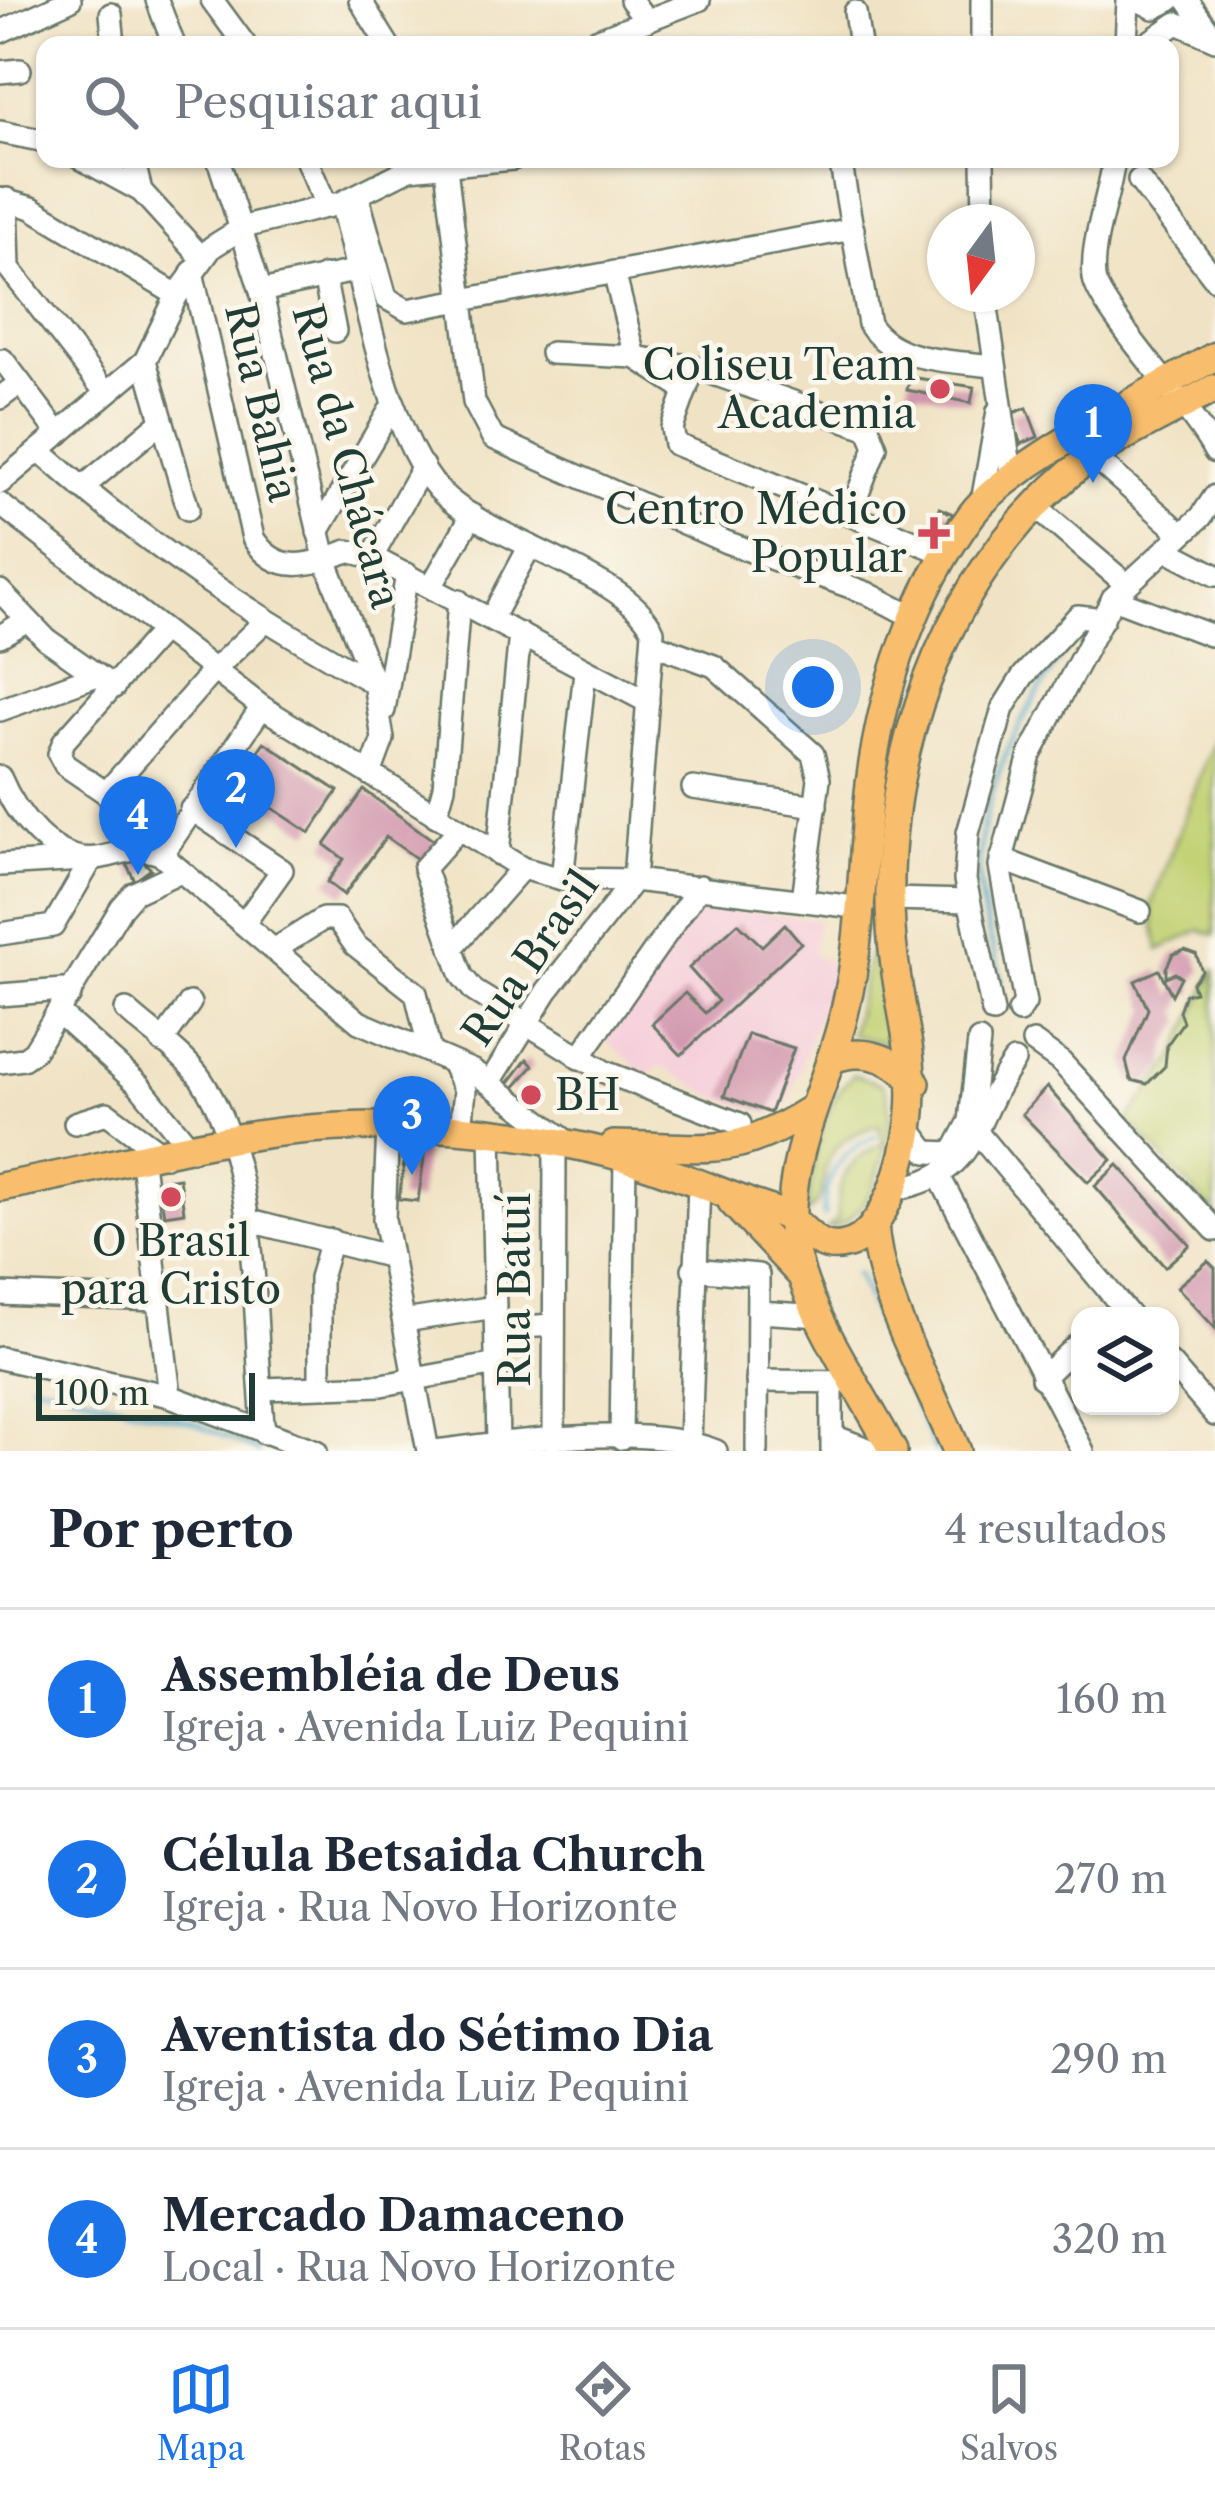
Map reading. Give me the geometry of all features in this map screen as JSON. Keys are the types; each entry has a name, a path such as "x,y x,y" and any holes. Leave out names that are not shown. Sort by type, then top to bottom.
{"main road":[{"path":"975,583 1036,508 1178,393 1215,356"},
{"path":"893,1451 844,1382 821,1316 800,1274 792,1220 793,1174 810,1110 845,1014 888,688 946,554 982,502 1012,480 1178,393 1215,388"},
{"path":"0,1187 293,1130 388,1128 462,1117 502,1134 567,1144 708,1186 792,1220 808,1237 832,1246 857,1240 874,1224 892,1190 911,1132 916,1083 890,899 892,816 903,756 934,667 1003,519 1012,480"},
{"path":"830,1060 850,1054 881,1058 916,1083"},
{"path":"567,1144 729,1149 772,1133 810,1110"},
{"path":"708,1186 800,1274"},
{"path":"874,1224 877,1253 957,1451"}],"street":[{"path":"0,32 70,0"},
{"path":"157,0 171,36"},
{"path":"212,0 238,36"},
{"path":"631,0 647,21"},
{"path":"607,36 699,0"},
{"path":"982,0 982,36"},
{"path":"1126,36 1128,0"},
{"path":"1138,0 1154,8 1170,0"},
{"path":"1187,0 1215,40"},
{"path":"362,1 383,36"},
{"path":"855,12 859,36"},
{"path":"111,14 113,36"},
{"path":"1158,36 1177,23 1215,40"},
{"path":"0,132 36,139"},
{"path":"99,168 140,190"},
{"path":"135,168 140,190 197,265"},
{"name":"Rua da Chácara","path":"221,168 261,291 326,562 374,683 383,739 370,773"},
{"path":"314,168 342,202 392,306 407,310 853,229"},
{"path":"0,483 145,361 197,265 244,227 342,202 416,168"},
{"path":"446,168 474,402 493,438 726,542 867,593 915,618"},
{"path":"842,168 869,324 879,339 911,355 992,366"},
{"path":"983,168 984,204"},
{"path":"1112,168 1095,258 1096,287 1178,393 1215,452"},
{"path":"1139,179 1215,279"},
{"path":"106,393 9,268 3,199 32,208 177,296"},
{"path":"342,202 394,403 437,488 472,514 641,613 654,644 634,880"},
{"name":"Rua Bahia","path":"197,265 253,538 275,561 291,566 326,562 348,551 372,557"},
{"path":"261,291 359,270"},
{"path":"614,272 635,356 686,390"},
{"path":"324,276 335,331"},
{"path":"987,312 1012,480"},
{"path":"551,353 635,356 694,367 875,433 876,446 850,514"},
{"path":"3,360 58,434"},
{"path":"145,361 188,509"},
{"path":"694,367 672,428 675,444 946,554"},
{"path":"0,398 20,383"},
{"path":"319,532 394,403"},
{"path":"982,502 998,410"},
{"path":"82,488 161,422"},
{"path":"40,451 167,558 264,622 374,683"},
{"path":"1094,457 1173,526"},
{"path":"423,466 372,557 649,702"},
{"path":"1019,1012 1024,1003 1003,900 1000,859 1038,736 1114,601 1215,496"},
{"path":"0,505 262,707 522,868 562,879 700,886 862,908"},
{"path":"1036,508 1114,601 1210,637"},
{"path":"431,587 472,514"},
{"path":"491,619 530,546"},
{"path":"1162,554 1215,575"},
{"path":"1143,611 1162,554"},
{"path":"382,720 407,574"},
{"path":"0,591 26,621 106,681"},
{"path":"993,1012 969,901 965,845 994,725 1023,676 1078,616 1114,601"},
{"path":"436,816 444,787 459,602"},
{"path":"0,637 26,621"},
{"path":"106,793 213,671 264,622"},
{"path":"162,632 106,681 64,742 59,754 65,765 106,793 155,852 277,948 358,1022 490,1082 567,1144"},
{"path":"498,854 520,634"},
{"path":"654,644 714,666 804,745 818,767 803,899"},
{"path":"562,879 585,671"},
{"path":"0,710 106,681"},
{"path":"0,865 155,852 262,707"},
{"path":"0,777 5,803 42,837 92,859"},
{"path":"693,788 816,806"},
{"path":"190,809 282,871 245,922"},
{"path":"459,829 424,868 467,984 579,1058 740,1124"},
{"path":"0,934 53,926 92,859"},
{"path":"1000,859 1140,911"},
{"path":"452,948 522,868"},
{"path":"0,1061 29,1057 134,893 181,872"},
{"name":"Rua Brasil","path":"490,1082 526,1025 634,880"},
{"path":"579,1058 700,886"},
{"path":"890,899 969,901"},
{"path":"277,948 323,919 337,919 355,945 416,993 430,1052"},
{"path":"0,994 63,990 65,1004 139,1085 166,1155 157,1300 170,1396"},
{"path":"162,1042 190,1003"},
{"path":"126,1010 198,1074 229,1143 246,1220 264,1433"},
{"path":"892,1190 940,1178 979,1135 987,1102 1033,1042 1033,1028 1019,1012 993,1012 984,1022 970,1120 953,1153 927,1152 911,1132"},
{"path":"979,1042 997,1060 1014,1061"},
{"path":"1033,1042 1061,1062 1215,1230"},
{"path":"452,1062 464,1081 462,1117"},
{"path":"462,1117 487,1092 514,1100"},
{"path":"498,1442 496,1318 502,1134 520,1116 514,1100"},
{"path":"75,1123 107,1113 166,1155"},
{"path":"388,1128 383,1201 431,1451 498,1442 621,1438 690,1443 716,1451"},
{"path":"979,1135 1115,1307"},
{"name":"Rua Batuí","path":"554,1439 552,1325 567,1144"},
{"path":"621,1438 625,1159"},
{"path":"940,1178 1083,1451"},
{"path":"690,1443 693,1269 708,1186"},
{"path":"246,1220 391,1257"},
{"path":"320,1386 320,1278 331,1240"},
{"path":"693,1269 756,1273 757,1451"},
{"path":"0,1294 157,1300"},
{"path":"758,1312 821,1316"},
{"path":"404,1321 496,1318 552,1325"},
{"path":"1042,1378 1071,1351"},
{"path":"0,1358 170,1396 316,1451"},
{"path":"262,1389 416,1381 497,1364"},
{"path":"1179,1373 1215,1415"},
{"path":"757,1381 844,1382 832,1443 873,1451"}],"shaded area":[{"path":"702,905 818,920 812,955 836,965 788,1103 772,1114 719,1099 661,1066 646,1075 601,1036"}],"green space":[{"path":"1215,737 1215,935 1200,930 1159,950 1151,905"},
{"path":"871,947 894,1045 851,1035"},
{"path":"1215,969 1215,1214 1128,1120 1174,1059"},
{"path":"854,1074 883,1085 888,1101 886,1145 880,1169 858,1209 828,1228 838,1219 846,1173 861,1156 883,1144 879,1125 839,1145 830,1157 817,1203 808,1212 825,1120"}],"building":[{"name":"Coliseu Team Academia","path":"910,377 974,387 971,403 907,390"},
{"path":"1027,408 1038,437 1021,444 1010,414"},
{"path":"939,508 953,514 933,541 924,537"},
{"path":"264,742 338,791 310,833 236,784"},
{"path":"364,790 437,843 423,863 386,837 344,895 327,882 344,859 325,845"},
{"path":"138,857 151,869 135,881 126,863"},
{"path":"738,923 762,946 785,924 801,943 681,1055 652,1024 685,993 705,1013 718,1001 689,968"},
{"path":"1185,950 1196,954 1202,971 1192,983 1195,992 1185,994 1179,1011 1183,1022 1167,1045 1165,1066 1147,1084 1131,1080 1126,1061 1148,1009 1135,981 1159,970 1172,995 1181,977 1175,973 1166,977 1166,968 1173,954"},
{"path":"748,1034 794,1048 770,1113 724,1096"},
{"path":"527,1059 533,1066 512,1090 506,1086"},
{"path":"1047,1087 1112,1160 1088,1182 1022,1114"},
{"path":"406,1149 425,1152 418,1201 399,1199"},
{"path":"1118,1165 1190,1245 1165,1267 1095,1186"},
{"name":"O Brasil para Cristo","path":"179,1178 184,1212 164,1215 158,1181"},
{"path":"1208,1261 1215,1268 1215,1328 1177,1287"}],"waterway":[{"path":"1002,981 980,886 981,839 988,807 1011,743 1080,628"},
{"path":"824,1216 826,1190 836,1168 852,1150 875,1137"},
{"path":"856,1273 935,1451"},
{"path":"31,1382 194,1423 258,1451"}],"place":[{"name":"Coliseu Team Academia","path":"940,389"},
{"name":"Assembléia de Deus","path":"1093,483"},
{"name":"Centro Médico Popular","path":"934,533"},
{"name":"Célula Betsaida Church","path":"236,848"},
{"name":"Mercado Damaceno","path":"138,875"},
{"name":"BH","path":"531,1095"},
{"name":"Aventista do Sétimo Dia","path":"412,1175"},
{"name":"O Brasil para Cristo","path":"171,1197"}]}
